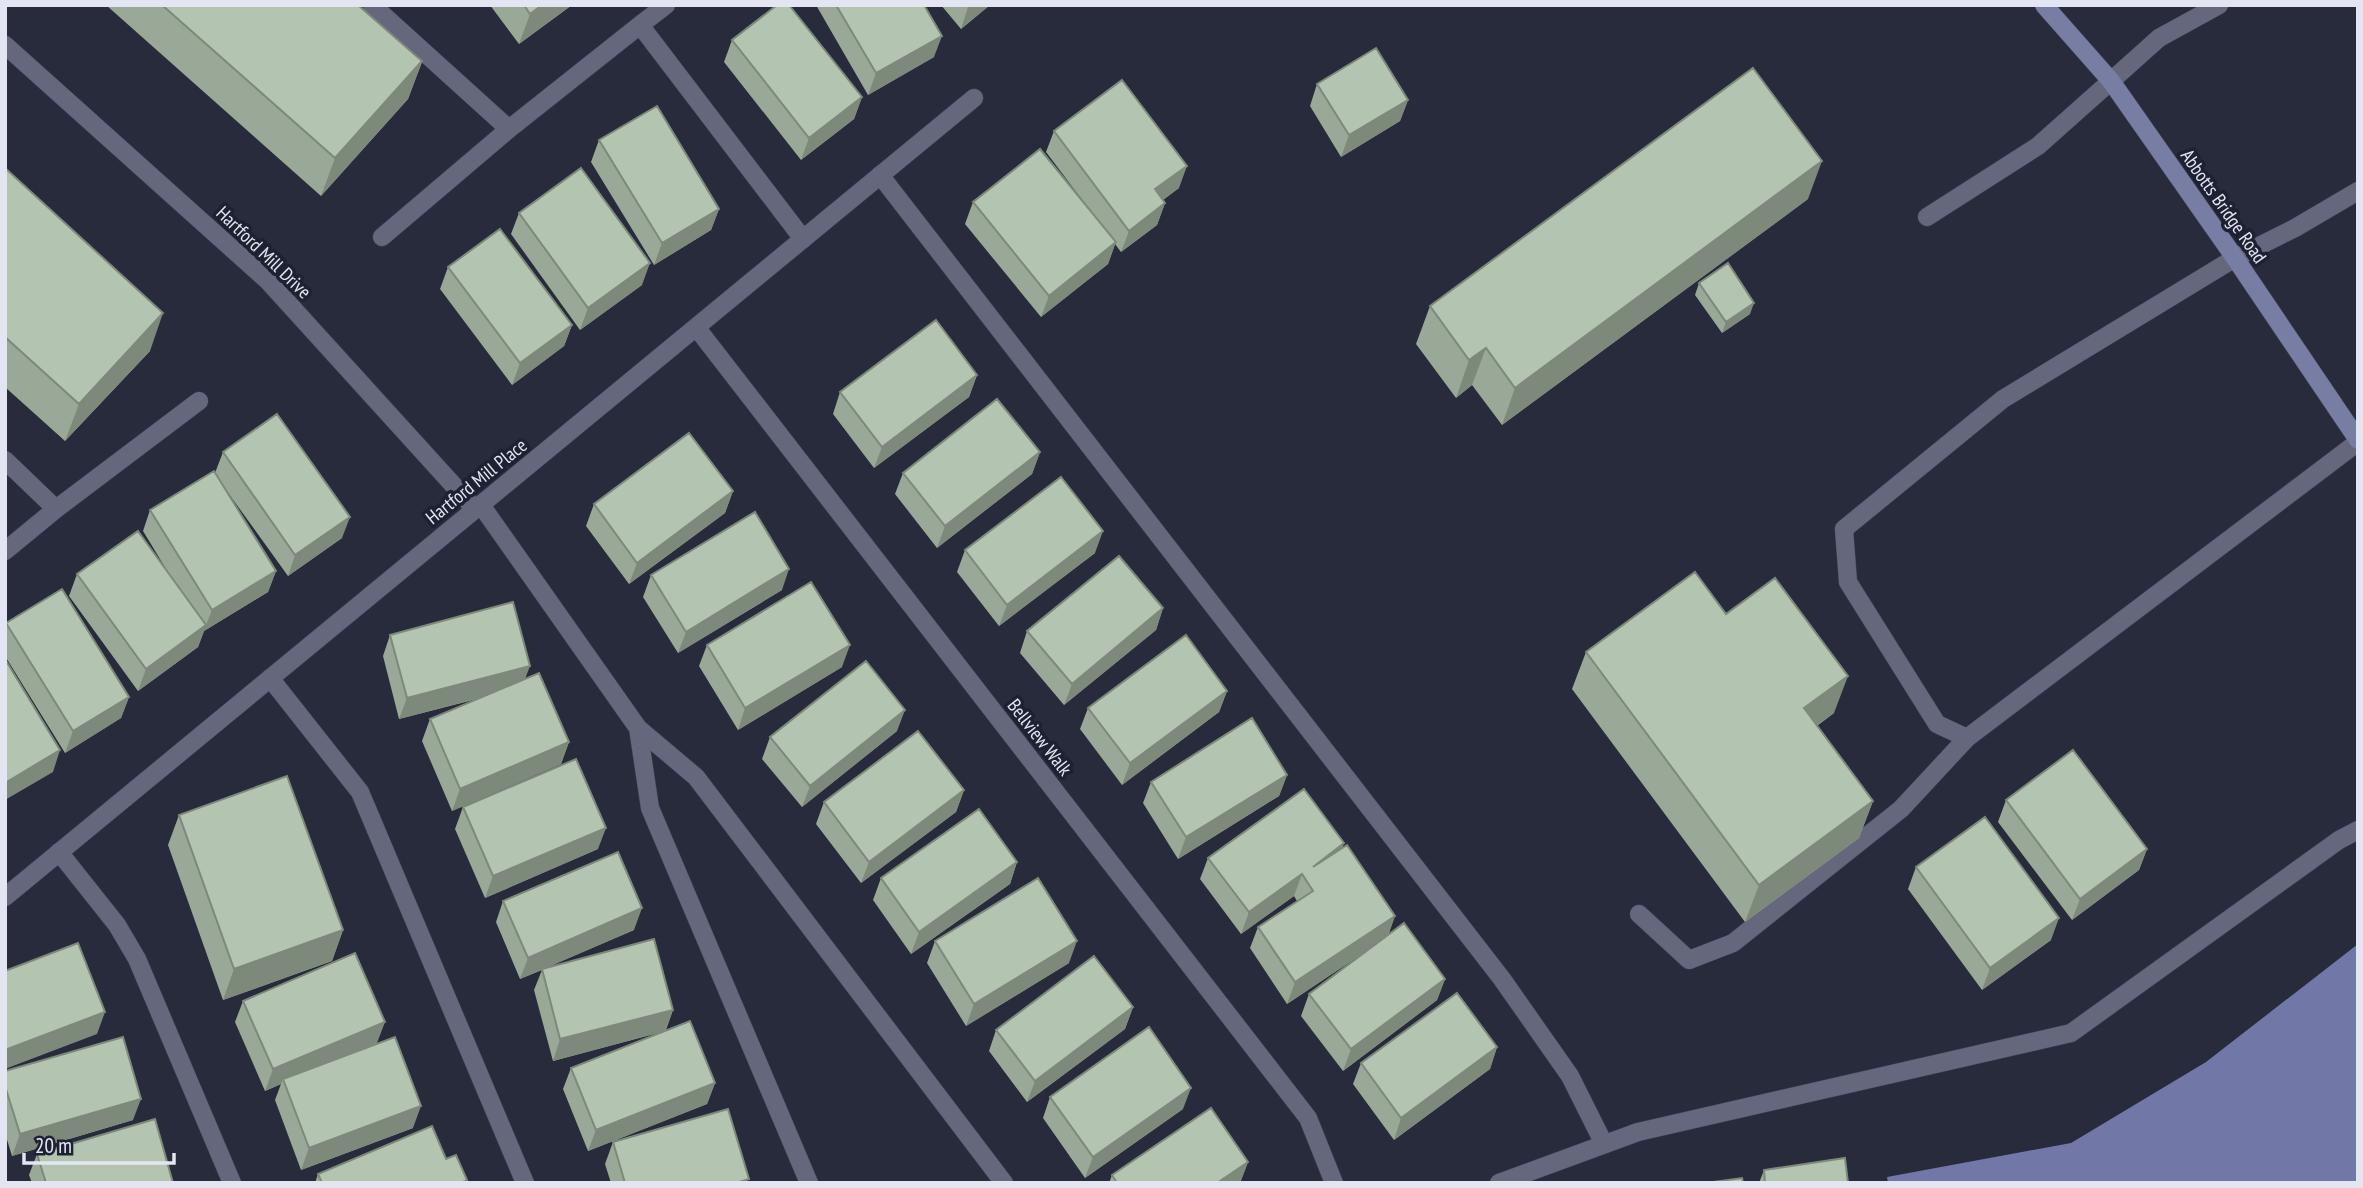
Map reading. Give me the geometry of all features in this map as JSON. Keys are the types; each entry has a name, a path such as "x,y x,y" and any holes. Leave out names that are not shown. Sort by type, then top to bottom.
{"main road":[{"name":"Abbotts Bridge Road","path":"2044,5 2111,80 2358,441"}],"street":[{"path":"372,5 509,129"},
{"path":"382,237 509,129 666,5"},
{"path":"1927,217 2038,146 2159,38 2219,5"},
{"path":"640,25 803,239"},
{"name":"Hartford Mill Drive","path":"5,45 268,281 478,507 638,728"},
{"name":"Hartford Mill Place","path":"5,897 974,98"},
{"path":"880,175 1502,979 1570,1076 1604,1144"},
{"path":"1968,738 1937,724 1849,582 1844,529 2003,399 2235,258 2295,228 2358,191"},
{"name":"Bellview Walk","path":"696,327 1308,1118 1334,1183"},
{"path":"5,551 199,401"},
{"path":"1639,914 1689,960 1733,943 1901,810 1968,738 2358,441"},
{"path":"5,460 56,509"},
{"path":"270,678 360,792 525,1183"},
{"path":"638,728 650,808 810,1183"},
{"path":"638,728 696,777 1004,1183"},
{"path":"1499,1183 1638,1132 2071,1034 2339,840 2358,830"},
{"path":"2339,840 2358,841"},
{"path":"59,852 117,925 136,959 232,1183"}],"water":[{"path":"2358,944 2358,1183 1888,1183 1887,1177 2071,1143 2206,1062"}],"building":[{"path":"162,5 358,5 422,61 335,158"},
{"path":"524,5 542,5 530,14"},
{"path":"777,5 789,5 862,97 809,138 732,40"},
{"path":"836,5 924,5 942,36 876,73"},
{"path":"1376,48 1408,100 1349,135 1317,84"},
{"path":"1753,68 1822,161 1515,388 1486,348 1469,360 1430,306"},
{"path":"1122,80 1187,166 1155,189 1165,203 1129,231 1054,131"},
{"path":"657,106 719,209 662,243 599,140"},
{"path":"1040,149 1116,242 1049,296 973,202"},
{"path":"5,168 163,313 79,404 5,337"},
{"path":"581,168 650,263 588,308 519,213"},
{"path":"500,229 572,325 520,363 448,267"},
{"path":"1728,263 1754,303 1726,322 1699,283"},
{"path":"936,320 977,375 882,447 840,392"},
{"path":"997,399 1040,452 945,526 903,473"},
{"path":"277,414 350,517 295,555 223,452"},
{"path":"689,433 733,491 637,563 594,504"},
{"path":"214,471 276,571 212,610 150,510"},
{"path":"1061,477 1103,531 1007,605 965,550"},
{"path":"755,512 789,569 686,632 651,575"},
{"path":"138,531 206,625 146,669 77,574"},
{"path":"1119,556 1163,608 1072,684 1027,631"},
{"path":"1695,572 1726,614 1775,578 1848,676 1804,708 1873,801 1759,885 1586,652"},
{"path":"811,582 850,645 745,708 707,645"},
{"path":"62,589 129,697 73,731 6,623"},
{"path":"513,602 530,666 407,698 390,635"},
{"path":"1186,635 1227,691 1130,763 1088,708"},
{"path":"5,659 60,750 5,783"},
{"path":"866,661 905,710 810,786 770,737"},
{"path":"539,673 569,742 460,789 430,719"},
{"path":"1252,718 1287,775 1186,837 1151,782"},
{"path":"918,731 964,790 869,862 824,802"},
{"path":"2073,750 2147,849 2080,899 2006,800"},
{"path":"576,759 606,828 493,876 463,807"},
{"path":"287,776 343,930 234,969 179,815"},
{"path":"1304,789 1344,843 1313,867 1347,845 1395,916 1295,982 1258,927 1313,891 1302,874 1249,912 1208,858"},
{"path":"979,809 1017,862 919,932 881,878"},
{"path":"1985,817 2059,918 1990,968 1916,867"},
{"path":"618,852 642,908 528,958 503,901"},
{"path":"1038,878 1077,941 974,1004 935,941"},
{"path":"1404,923 1445,979 1351,1049 1309,994"},
{"path":"654,939 673,1010 560,1039 542,969"},
{"path":"78,943 105,1012 5,1050 5,971"},
{"path":"355,953 385,1022 273,1069 243,1001"},
{"path":"1094,956 1133,1007 1035,1081 996,1030"},
{"path":"1457,993 1497,1047 1401,1118 1361,1063"},
{"path":"690,1021 715,1083 596,1130 571,1068"},
{"path":"1149,1027 1191,1088 1093,1157 1050,1097"},
{"path":"123,1037 141,1099 20,1134 5,1086 5,1071"},
{"path":"395,1037 421,1106 309,1148 283,1079"},
{"path":"1211,1108 1248,1162 1217,1183 1117,1183 1112,1175"},
{"path":"728,1109 749,1179 736,1183 625,1183 613,1142"},
{"path":"155,1119 173,1183 46,1183 37,1154"},
{"path":"432,1126 446,1159 456,1155 467,1180 461,1183 322,1183 318,1174"},
{"path":"1845,1158 1848,1183 1765,1183 1764,1170"},
{"path":"1742,1178 1743,1183 1706,1183"}]}
